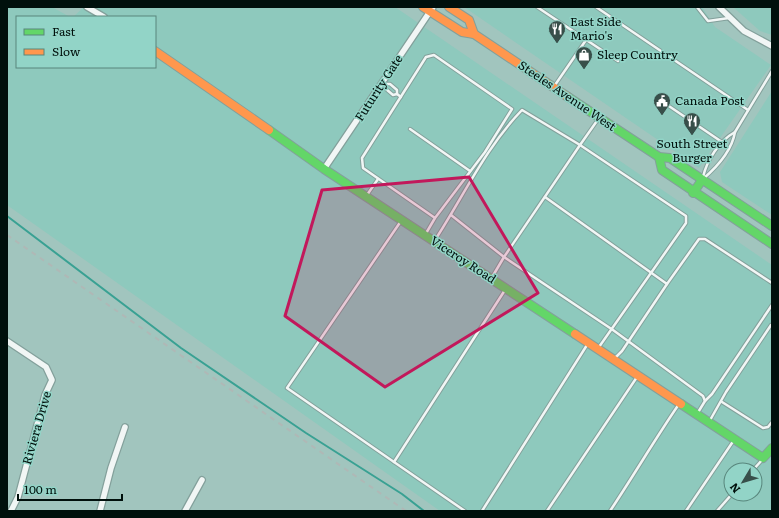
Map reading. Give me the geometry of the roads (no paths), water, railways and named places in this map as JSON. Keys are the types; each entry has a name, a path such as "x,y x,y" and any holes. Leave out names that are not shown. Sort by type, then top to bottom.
{"street":[{"path":"87,7 102,16"},
{"name":"Steeles Avenue West","path":"449,7 468,20 474,34"},
{"path":"719,7 744,31 772,46"},
{"name":"Steeles Avenue West","path":"429,9 462,32 474,34 659,157 670,158 772,226"},
{"name":"Futurity Gate","path":"324,170 384,84 429,9"},
{"name":"Viceroy Road","path":"156,52 232,103 324,170 763,458"},
{"path":"659,157 662,170 693,193 772,244"},
{"path":"693,193 702,180"},
{"name":"Riviera Drive","path":"7,341 46,367 52,380 45,395 18,498 11,511"},
{"path":"100,511 111,468 125,427"},
{"path":"763,458 772,448"},
{"path":"185,511 202,480"}],"lane":[{"path":"536,7 618,61"},
{"path":"596,7 748,110"},
{"path":"697,7 708,21 730,18"},
{"path":"554,87 586,40"},
{"path":"425,236 435,218 470,171 512,109 434,55 426,58 362,158 363,168 435,218"},
{"path":"702,180 712,171 733,143 735,132 772,71"},
{"path":"397,94 397,90 390,84 384,84 386,90 401,97"},
{"path":"657,98 722,142"},
{"path":"434,241 487,156 511,122 522,110 580,145 686,216 684,228 613,330 598,349"},
{"path":"491,279 504,257 600,118"},
{"path":"410,128 470,171"},
{"path":"702,180 705,166 722,142 735,132"},
{"path":"366,197 378,179"},
{"path":"545,197 653,272 667,284"},
{"path":"451,215 504,257 613,330 703,396 705,401"},
{"path":"402,220 287,388 465,511"},
{"path":"613,359 628,342 699,239 705,239 772,283"},
{"path":"394,462 506,289"},
{"path":"697,414 772,304"},
{"path":"709,422 722,402 726,392 772,325"},
{"path":"482,511 589,343"},
{"path":"547,511 638,375"},
{"path":"722,402 758,426 763,428 768,427 772,422"},
{"path":"610,511 643,462 648,449 680,403"},
{"path":"686,511 735,439"},
{"path":"760,462 763,458"},
{"path":"717,511 725,502"}],"waterway":[{"path":"7,216 181,348 306,433 402,494 424,511"}],"railway":[{"path":"7,235 406,511"}],"place":[{"name":"East Side Mario's","path":"557,44"},
{"name":"Sleep Country","path":"584,70"},
{"name":"Canada Post","path":"662,116"},
{"name":"South Street Burger","path":"692,136"}]}
